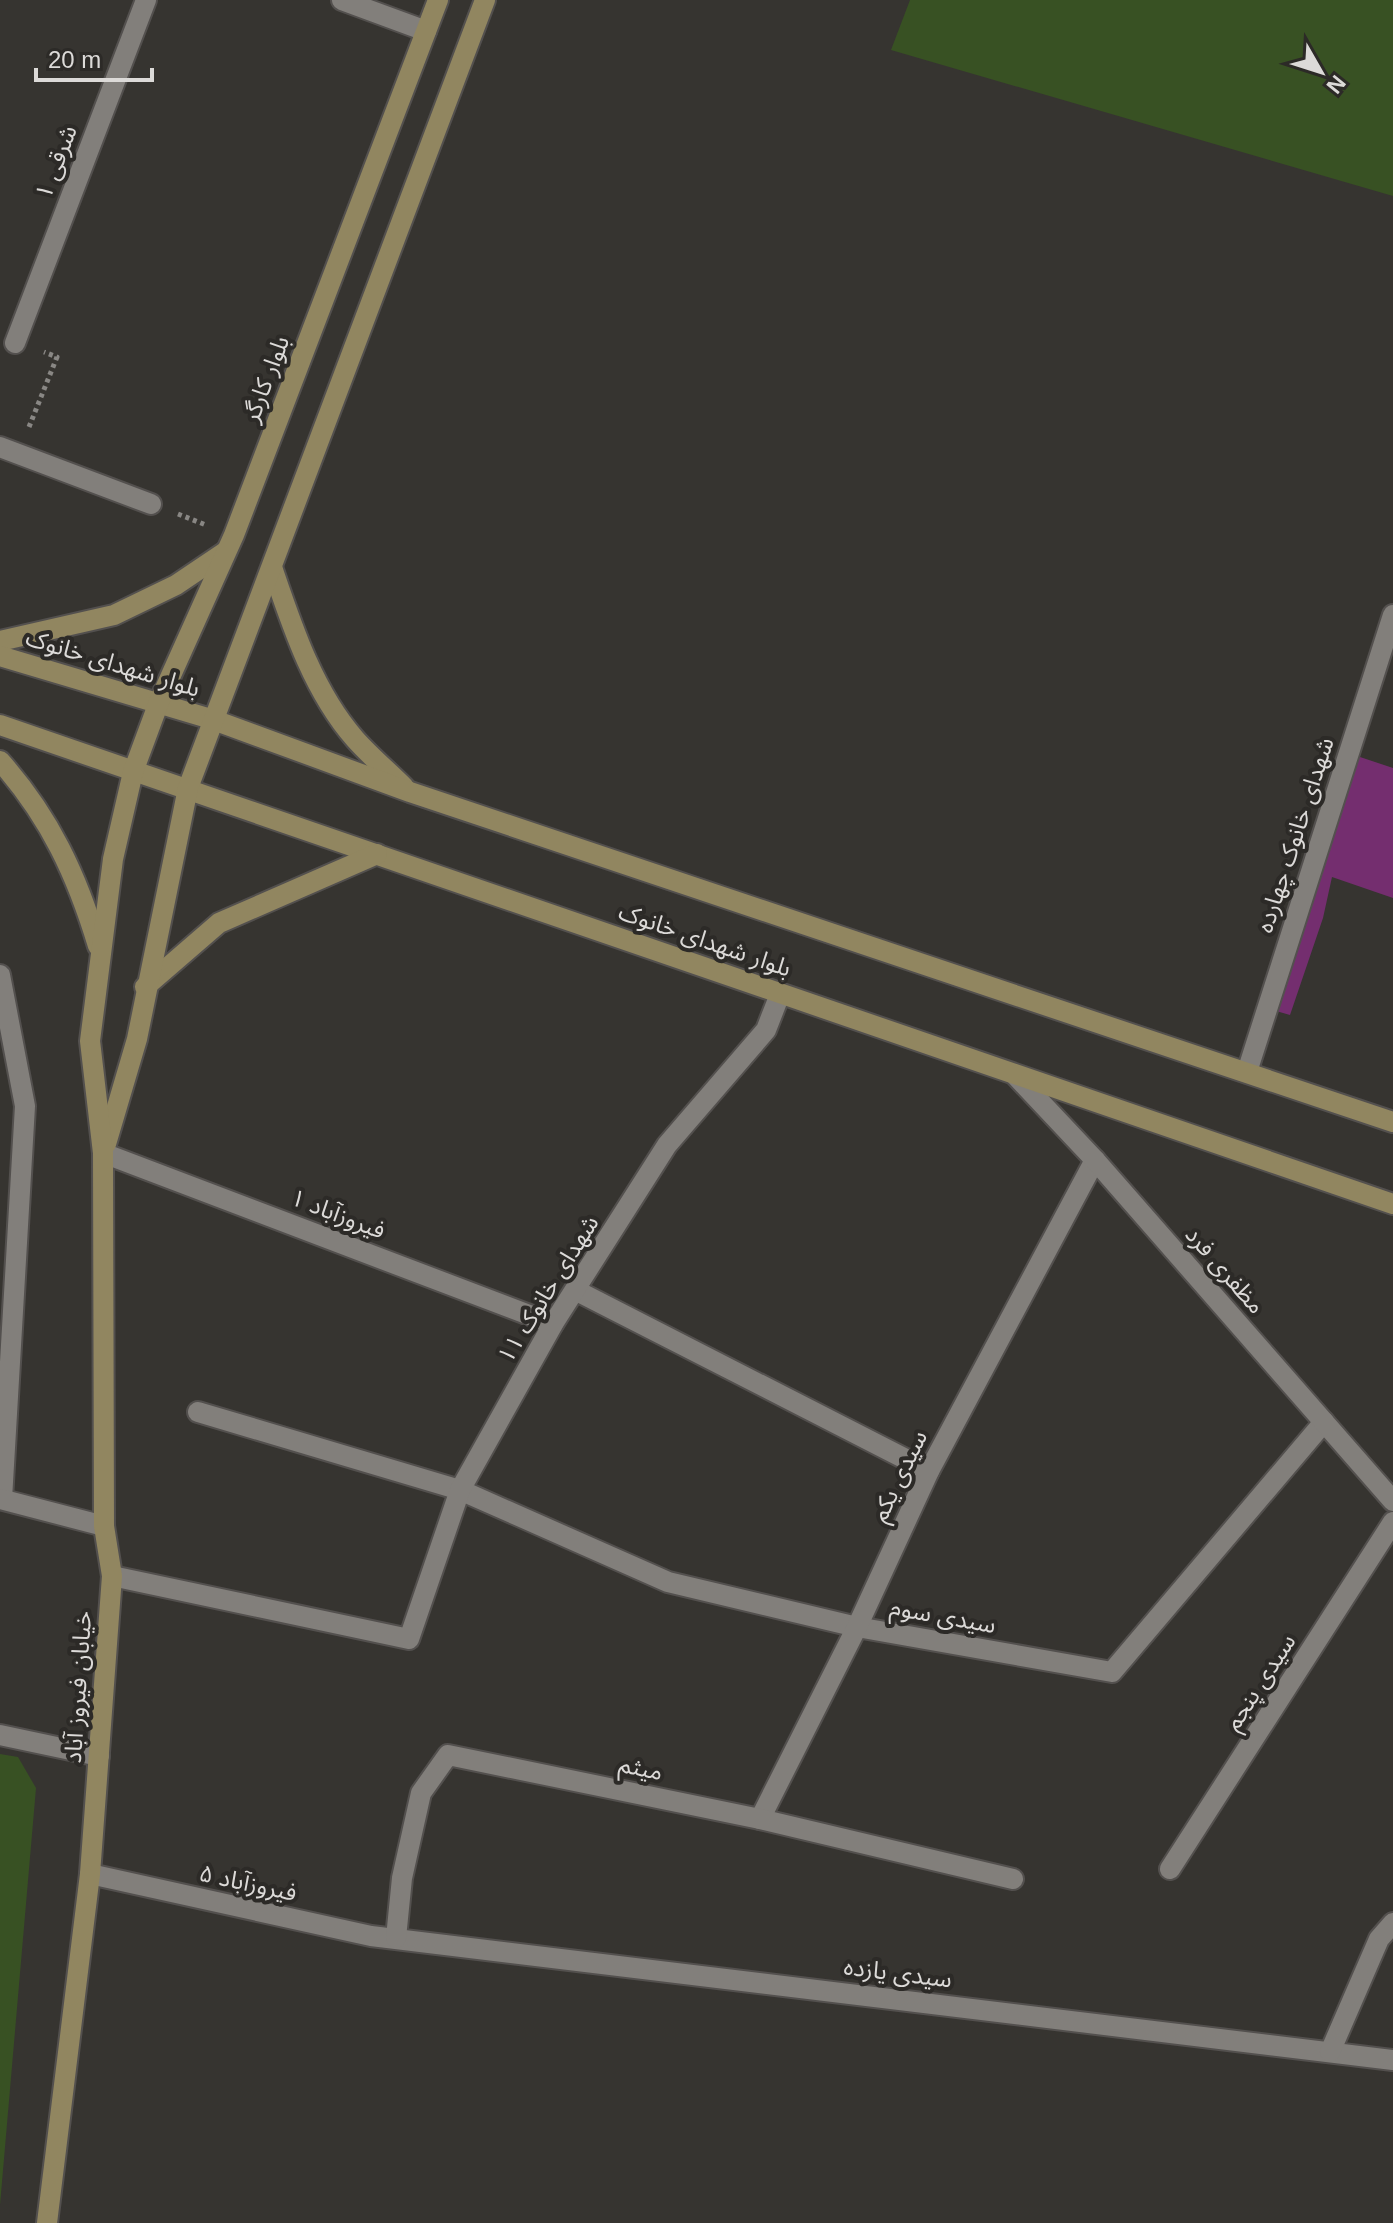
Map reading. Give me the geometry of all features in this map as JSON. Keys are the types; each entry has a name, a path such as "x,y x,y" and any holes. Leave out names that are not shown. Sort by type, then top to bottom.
{"main road":[{"name":"بلوار کارگر","path":"103,1153 90,1041 113,859 133,772 159,702 230,544 438,0"},
{"path":"103,1153 137,1039 145,987 188,788 211,719 272,567 485,0"},
{"path":"0,641 114,615 176,585 230,544"},
{"path":"272,567 320,687 354,739 410,792"},
{"name":"بلوار شهدای خانوک","path":"0,656 211,719 410,792 1393,1122"},
{"name":"بلوار شهدای خانوک","path":"0,725 1393,1204"},
{"path":"0,761 33,798 80,887 100,953"},
{"path":"145,987 219,923 377,854"},
{"name":"خیابان فیروز آباد","path":"47,2223 90,1874 112,1576 104,1526 103,1153"}],"street":[{"name":"شرقی ۱","path":"15,343 146,0"},
{"path":"342,0 426,31"},
{"path":"9,450 151,504"},
{"name":"شهدای خانوک چهارده","path":"1247,1072 1393,615"},
{"path":"0,975 25,1106 1,1499 104,1526"},
{"name":"شهدای خانوک ۱۱","path":"112,1576 409,1639 460,1490 553,1324 577,1291 667,1145 766,1030 780,994"},
{"name":"مظفری فرد","path":"1016,1076 1095,1160 1393,1501"},
{"name":"فیروزآباد ۱","path":"103,1153 553,1324"},
{"name":"سیدی یکم","path":"760,1819 857,1627 929,1471 1095,1160"},
{"path":"577,1291 929,1471"},
{"name":"سیدی سوم","path":"198,1412 460,1490 668,1582 857,1627 1112,1672 1324,1422"},
{"name":"سیدی پنجم","path":"1170,1869 1393,1522"},
{"path":"0,1735 99,1756"},
{"name":"میثم","path":"396,1938 402,1878 421,1793 448,1755 760,1819 1013,1879"},
{"name":"فیروزآباد ۵","path":"90,1874 371,1936 396,1938"},
{"path":"1330,2052 1379,1939 1393,1923"},
{"name":"سیدی یازده","path":"396,1938 1393,2060"}],"path":[{"path":"9,450 57,357 15,343"},
{"path":"151,504 230,544"}],"green space":[{"path":"910,0 1393,0 1393,196 891,50"},
{"path":"0,1754 18,1757 36,1788 0,2205"}],"building":[{"path":"1354,755 1393,768 1393,898 1332,877 1323,918 1290,1015 1266,1008"}]}
